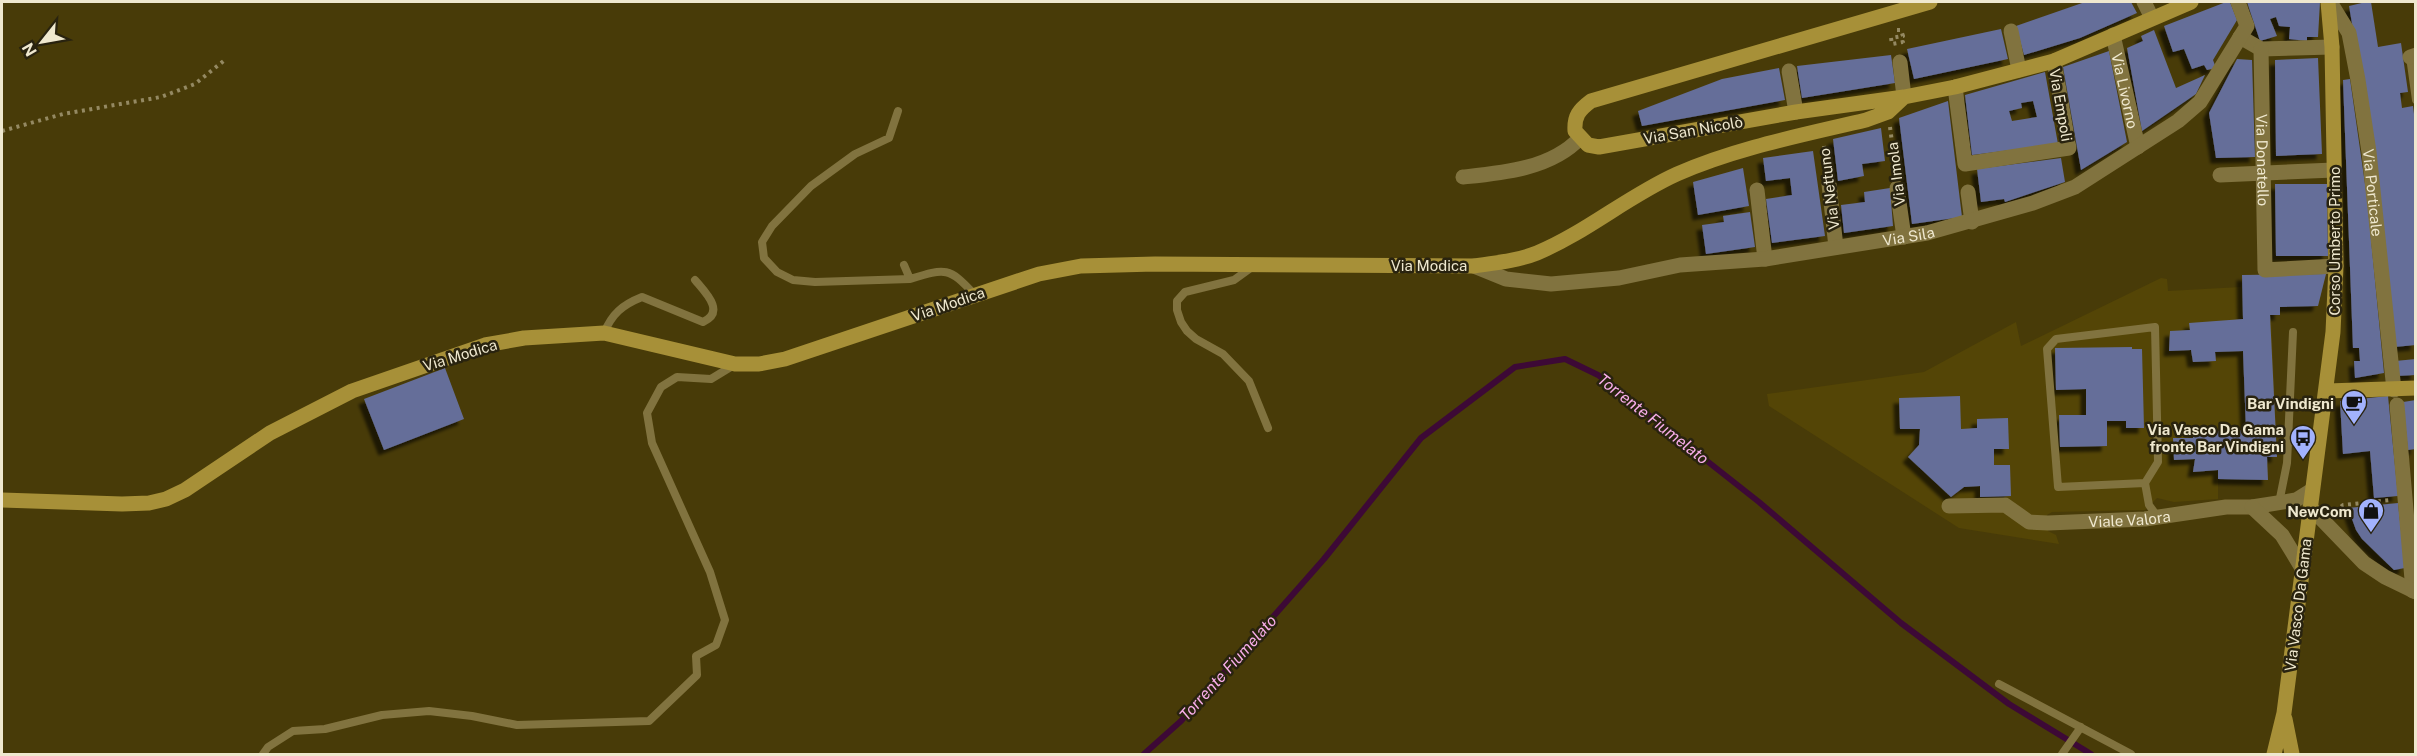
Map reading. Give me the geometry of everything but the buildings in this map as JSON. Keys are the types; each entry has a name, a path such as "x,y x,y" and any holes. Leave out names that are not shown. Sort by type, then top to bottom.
{"street":[{"path":"1463,177 1528,167 1571,148 1580,138 1575,131 1574,121 1579,110 1591,101 1930,2"},
{"path":"2144,2 2152,18"},
{"name":"Via San Nicolò","path":"1580,138 1588,145 1599,147 1955,87 2054,61 2191,2"},
{"name":"Via Sila","path":"1474,266 1506,279 1551,284 1619,278 1680,265 1765,259 1904,237 1972,222 2033,203 2074,186 2178,121 2200,102 2247,26 2238,2"},
{"name":"Corso Umberto Primo","path":"2327,391 2336,266 2332,47 2329,2"},
{"name":"Via Porticale","path":"2329,2 2349,33 2358,80 2369,152 2394,390"},
{"path":"2011,31 2019,70"},
{"name":"Via Livorno","path":"2113,35 2138,147"},
{"path":"2240,37 2261,49 2332,47"},
{"name":"Via Donatello","path":"2261,49 2265,270 2336,266"},
{"name":"Via Empoli","path":"1955,87 1965,164 2069,148 2054,61"},
{"path":"1900,62 1904,97"},
{"path":"1789,71 1796,112"},
{"name":"Via Modica","path":"2,500 122,504 149,503 166,499 185,490 270,433 352,391 485,345 524,338 604,333 735,364 759,364 785,359 974,294 1040,274 1081,266 1255,264 1474,266 1534,254 1563,241 1646,188 1717,159 1866,120 1888,112 1904,97"},
{"path":"2220,175 2334,170"},
{"name":"Via Nettuno","path":"1829,184 1836,247"},
{"name":"Via Imola","path":"1897,188 1904,237"},
{"path":"1757,190 1765,259"},
{"path":"1968,192 1972,222"},
{"path":"2327,391 2415,388"},
{"name":"Via Vasco Da Gama","path":"2284,713 2327,391"},
{"path":"2310,507 2364,563 2414,592 2410,498 2397,405"},
{"name":"Viale Valora","path":"1949,506 2005,505 2029,522 2145,519 2226,507 2252,507 2279,503 2295,500 2312,490"},
{"path":"2252,507 2282,535 2302,568"},
{"path":"2385,577 2414,571"},
{"path":"2274,754 2284,713"},
{"path":"2284,713 2292,754"}],"lane":[{"path":"2413,56 2415,100"},
{"path":"898,111 889,138 855,154 811,186 772,225 762,242 764,258 777,272 793,280 815,282 910,279 938,271 957,275 974,294"},
{"path":"1255,264 1234,280 1185,292 1178,301 1177,310 1187,331 1196,339 1223,354 1249,381 1268,428"},
{"path":"904,265 910,279"},
{"path":"604,333 610,318 618,310 642,297 703,322 710,319 714,306 695,280"},
{"path":"2145,483 2058,487 2047,349 2056,339 2155,327 2158,462 2145,483 2150,505 2157,516"},
{"path":"2279,503 2287,463 2293,332"},
{"path":"263,754 268,747 293,731 325,729 382,715 429,711 472,716 517,725 649,721 697,675 696,656 716,645 725,620 710,572 652,443 648,413 661,387 677,377 711,379 735,364"},
{"path":"1999,684 2131,754"},
{"path":"2062,754 2081,727"}],"path":[{"path":"1901,30 1902,36 1891,38 1892,44 1903,42"},
{"path":"2,131 63,114 161,97 195,84 226,58"},
{"name":"Via Imola","path":"1888,112 1897,188"},
{"name":"Via Nettuno","path":"1822,131 1829,184"},
{"path":"2322,520 2343,505 2410,498"}],"shaded area":[{"path":"2326,274 2318,306 2280,307 2280,315 2271,315 2277,457 2267,457 2268,480 2218,479 2218,499 2174,502 2157,498 2145,510 2052,512 2047,515 2048,531 2056,535 2059,544 1959,528 1769,406 1767,394 1924,372 2016,322 2021,346 2161,278 2167,279 2168,291 2241,287 2242,275"}],"waterway":[{"name":"Torrente Fiumelato","path":"1144,754 1181,721 1324,559 1421,438 1515,367 1565,359 1598,375 1759,502 1901,623 2009,704 2091,754"}],"place":[{"name":"Bar Vindigni","path":"2354,426"},
{"name":"Via Vasco Da Gama fronte Bar Vindigni","path":"2303,461"},
{"name":"NewCom","path":"2371,534"}]}
